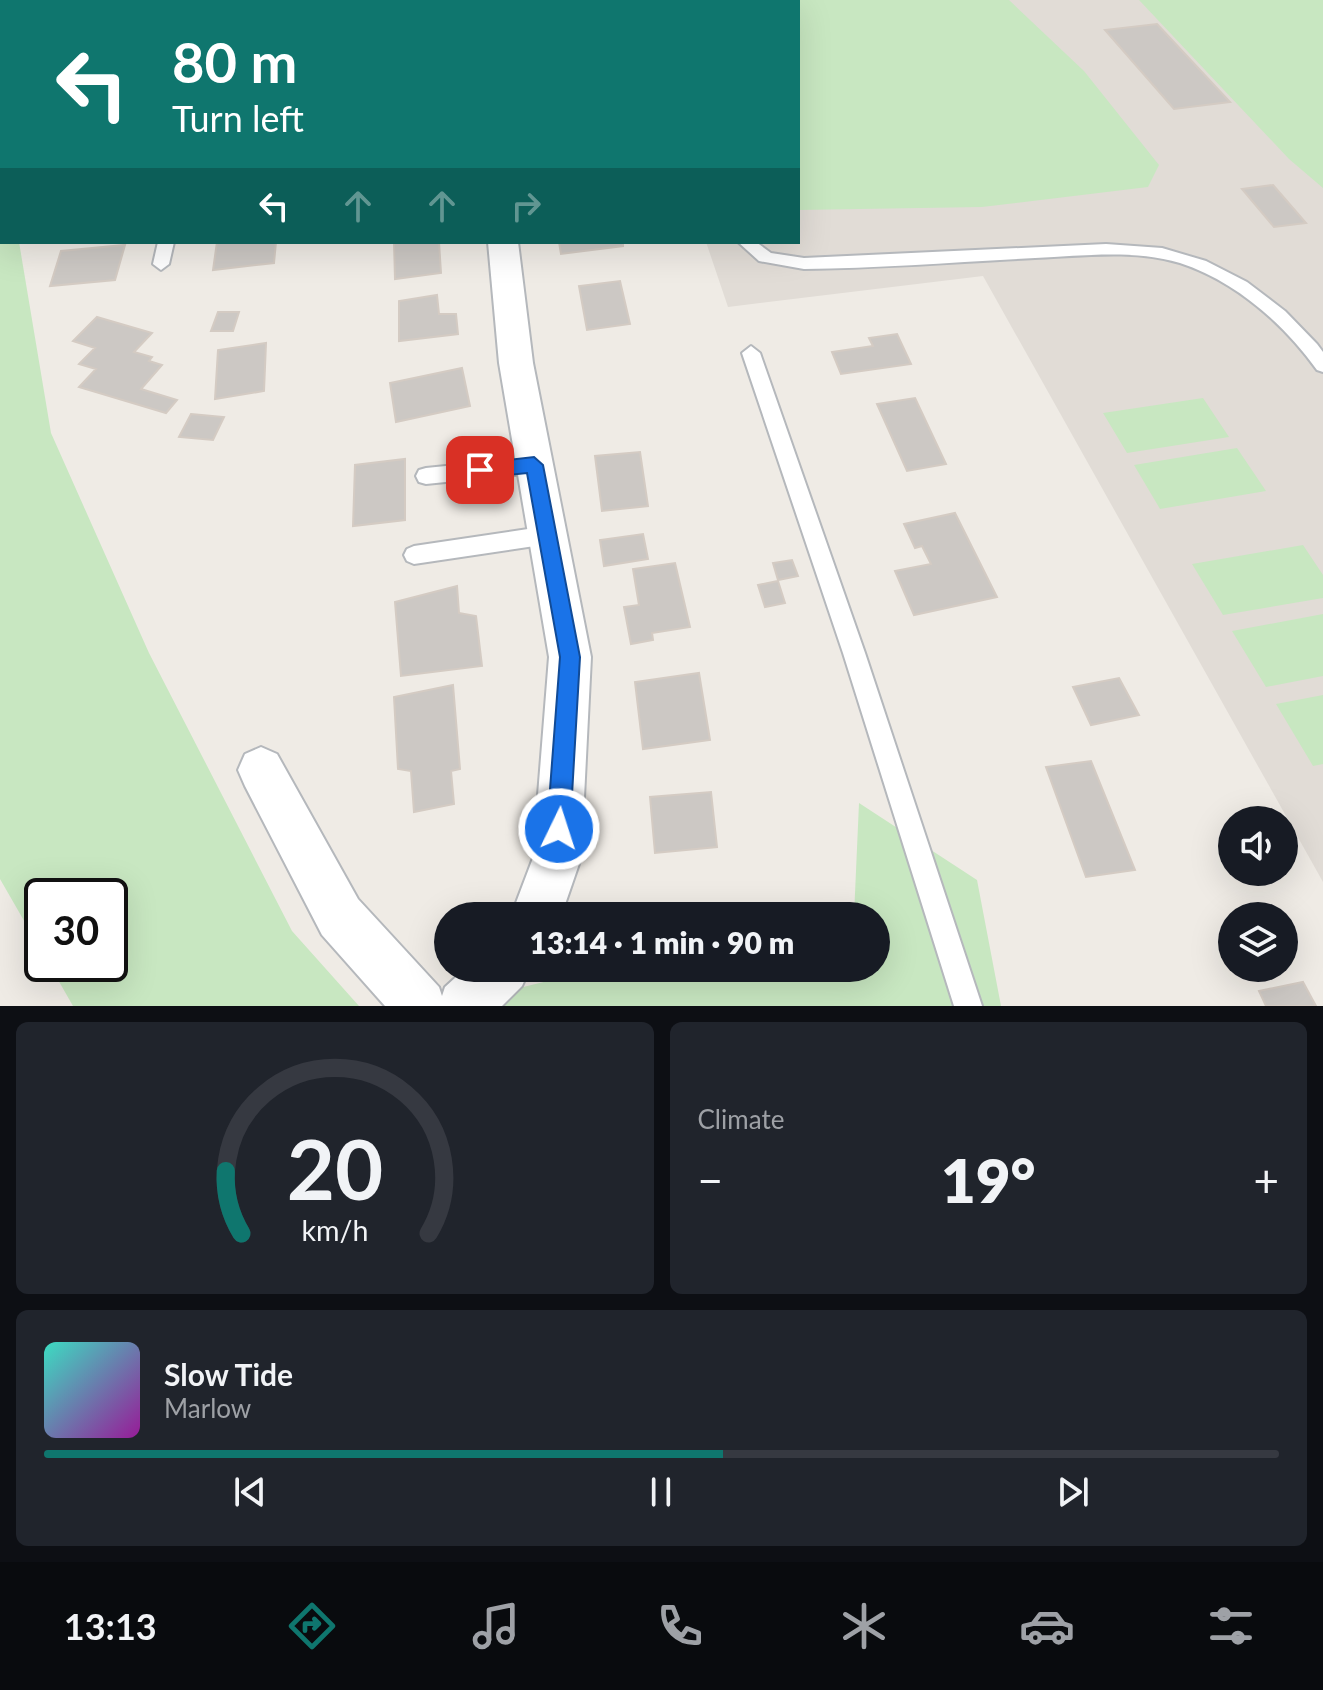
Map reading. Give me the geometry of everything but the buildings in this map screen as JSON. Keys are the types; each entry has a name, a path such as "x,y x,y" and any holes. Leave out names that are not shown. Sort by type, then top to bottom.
{"street":[{"path":"503,244 516,363 570,657 557,858 541,902"},
{"path":"261,770 340,917 420,1006"},
{"path":"464,1006 489,982"}],"lane":[{"path":"161,264 166,244"},
{"path":"748,244 769,259 815,263 1068,251 1159,252 1184,258 1237,283 1317,346 1323,365"},
{"path":"751,353 869,696 968,1006"},
{"path":"426,476 534,465"},
{"path":"414,555 548,535"}],"shaded area":[{"path":"800,0 1323,0 1323,882 1298,837 1298,806 1280,806 983,276 728,307 707,244 800,244"}],"green space":[{"path":"800,0 1009,0 1084,71 1159,165 1148,187 982,207 800,210"},
{"path":"1139,0 1323,0 1323,188 1289,159"},
{"path":"0,244 19,244 51,433 149,653 292,931 359,1006 73,1006 59,982 128,982 128,878 24,878 24,921 0,879"},
{"path":"1203,398 1229,437 1127,453 1103,413"},
{"path":"1237,448 1266,491 1160,509 1134,465"},
{"path":"1303,545 1323,575 1323,598 1223,615 1192,564"},
{"path":"1323,614 1323,676 1266,687 1232,631"},
{"path":"1323,695 1323,764 1313,766 1276,704"},
{"path":"859,803 977,880 1001,1006 446,1006 544,982 890,982 890,902 855,902"}],"route":[{"path":"480,470 534,465 570,657 559,829"}]}
